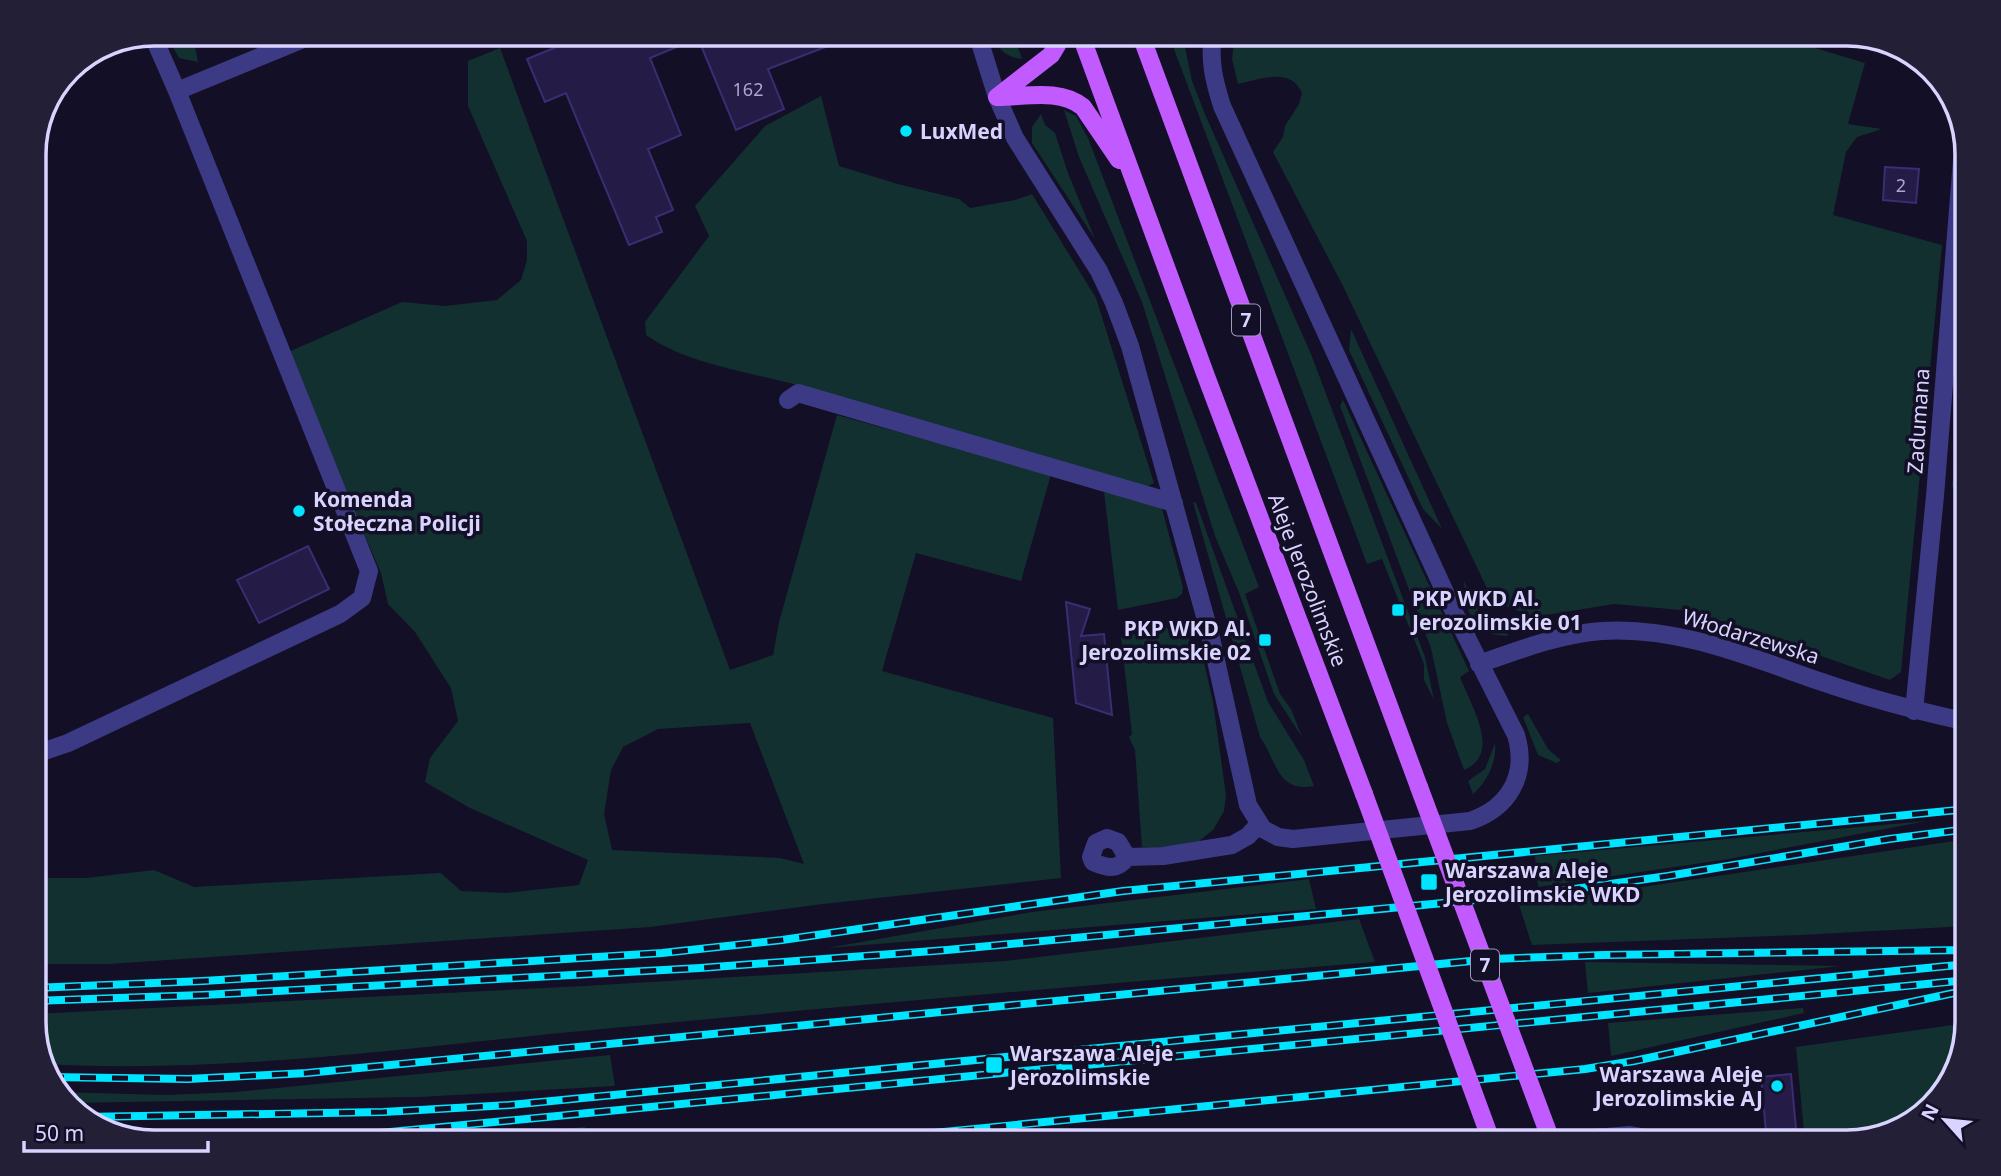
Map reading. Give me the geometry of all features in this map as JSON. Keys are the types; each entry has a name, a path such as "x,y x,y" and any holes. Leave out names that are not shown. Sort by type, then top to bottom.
{"main road":[{"path":"997,97 1051,55 1056,46"},
{"name":"Aleje Jerozolimskie","path":"1085,46 1487,1130"},
{"name":"Aleje Jerozolimskie","path":"1145,46 1547,1130"},
{"path":"1150,46 1153,67"},
{"path":"997,97 1055,95 1075,100 1083,107 1135,183"}],"street":[{"path":"46,751 68,743 340,614 362,598 369,571 157,46"},
{"path":"177,91 286,46"},
{"path":"981,46 997,97 1015,138 1099,271 1130,346 1211,638 1245,795 1258,825 1278,837 1293,839 1470,821 1499,806 1512,788 1520,755 1512,724 1479,664 1222,106 1214,81 1211,46"},
{"name":"Zadumana","path":"1914,711 1955,247"},
{"path":"788,400 798,393 1174,503"},
{"name":"Włodarzewska","path":"1479,664 1536,645 1591,632 1617,630 1660,633 1723,649 1914,711 1955,719"},
{"path":"1127,858 1163,856 1232,845 1248,836 1258,825"}],"green space":[{"path":"172,46 195,46 198,62 179,58"},
{"path":"999,46 1018,46 1022,59 1011,56"},
{"path":"1173,46 1185,46 1192,81 1205,114 1311,354 1425,657 1434,700 1424,680 1424,664 1382,559 1367,564"},
{"path":"1234,46 1809,46 1865,63 1848,124 1882,129 1857,137 1846,152 1833,215 1942,245 1901,672 1890,680 1692,611 1614,604 1534,617 1493,601 1343,286 1273,152 1283,137 1285,126 1299,104 1302,93 1297,85 1283,77 1238,84 1232,59"},
{"path":"500,48 730,670 773,655 779,622 837,415 1051,474 1021,581 916,553 882,671 1053,718 1061,878 823,904 650,927 109,964 46,964 46,878 86,878 154,870 194,887 441,873 461,891 506,893 579,885 588,860 470,808 425,782 430,758 458,721 451,688 415,632 388,604 381,573 286,353 402,302 445,306 497,300 521,280 527,260 527,241 468,106 468,61","holes":["750,723 804,864 780,858 612,850 604,814 611,770 623,747 658,729"]},
{"path":"821,96 839,166 959,199 970,208 1015,200 1032,194 1096,298 1154,483 1148,486 1136,484 797,385 719,366 680,353 646,335 645,322 709,236 695,206 765,126"},
{"path":"1064,110 1076,116 1088,138 1259,587 1245,594 1280,694 1291,709 1302,737 1274,694 1240,595 1215,536 1142,302 1079,157"},
{"path":"1041,114 1045,125 1055,133 1095,239 1032,143 1032,127"},
{"path":"1351,329 1442,529 1423,509 1349,350"},
{"path":"1343,400 1469,671 1460,677 1476,714 1483,741 1481,753 1475,763 1464,770 1447,723 1431,648 1340,406"},
{"path":"1955,457 1955,488 1952,487"},
{"path":"1104,492 1161,505 1183,587 1182,594 1177,598 1118,610"},
{"path":"1193,502 1196,503 1268,702 1304,760 1314,786 1292,785 1285,780 1260,737"},
{"path":"1464,581 1483,616 1505,626 1508,636 1478,627 1469,613"},
{"path":"1184,624 1193,651 1201,649 1213,702 1226,795 1224,811 1213,830 1198,842 1142,847 1135,750 1129,737 1132,734 1121,637"},
{"path":"1528,714 1548,749 1561,760 1557,763 1538,755 1523,717"},
{"path":"1495,743 1490,771 1473,794 1468,781 1485,769"},
{"path":"1927,821 1729,859 1538,887 1535,856"},
{"path":"1955,841 1955,927 1532,945 1519,905"},
{"path":"1309,879 1316,909 827,948 1032,912"},
{"path":"1359,919 1375,962 788,1012 250,1062 113,1066 54,1064 46,1029 46,1013 1006,961"},
{"path":"1585,962 1841,966 1588,993"},
{"path":"1803,1008 1804,1013 1611,1056 1608,1023"},
{"path":"1955,1025 1952,1050 1935,1085 1910,1085 1910,1110 1889,1122 1861,1130 1804,1130 1796,1047"},
{"path":"610,1055 615,1086 419,1097 82,1103 72,1092 167,1095 237,1092"},
{"path":"584,1127 585,1130 554,1130"}],"building":[{"path":"679,46 650,58 681,135 648,149 673,210 656,217 662,232 629,245 566,93 545,102 527,59 554,48"},
{"path":"701,46 828,46 768,69 784,109 736,130"},
{"path":"1885,167 1919,169 1916,203 1883,200"},
{"path":"308,546 329,589 259,623 237,580"},
{"path":"1066,602 1090,609 1081,636 1104,634 1112,715 1076,703"},
{"path":"1791,1074 1796,1129 1766,1130 1761,1077"}],"railway":[{"path":"46,987 203,981 662,953 782,940 1123,891 1955,810"},
{"path":"46,1001 203,995 700,968 947,950 1538,894 1955,831"},
{"path":"61,1077 188,1079 307,1073 1492,959 1955,950"},
{"path":"101,1117 383,1112 510,1105 1955,965"},
{"path":"411,1130 1955,981"},
{"path":"963,1130 1585,1069 1955,993"}],"place":[{"name":"LuxMed","path":"906,131"},
{"name":"Komenda Stołeczna Policji","path":"299,511"},
{"name":"PKP WKD Al. Jerozolimskie 01","path":"1398,610"},
{"name":"PKP WKD Al. Jerozolimskie 02","path":"1265,640"},
{"name":"Warszawa Aleje Jerozolimskie WKD","path":"1429,882"},
{"name":"Warszawa Aleje Jerozolimskie","path":"994,1065"},
{"name":"Warszawa Aleje Jerozolimskie AJ","path":"1777,1086"}]}
